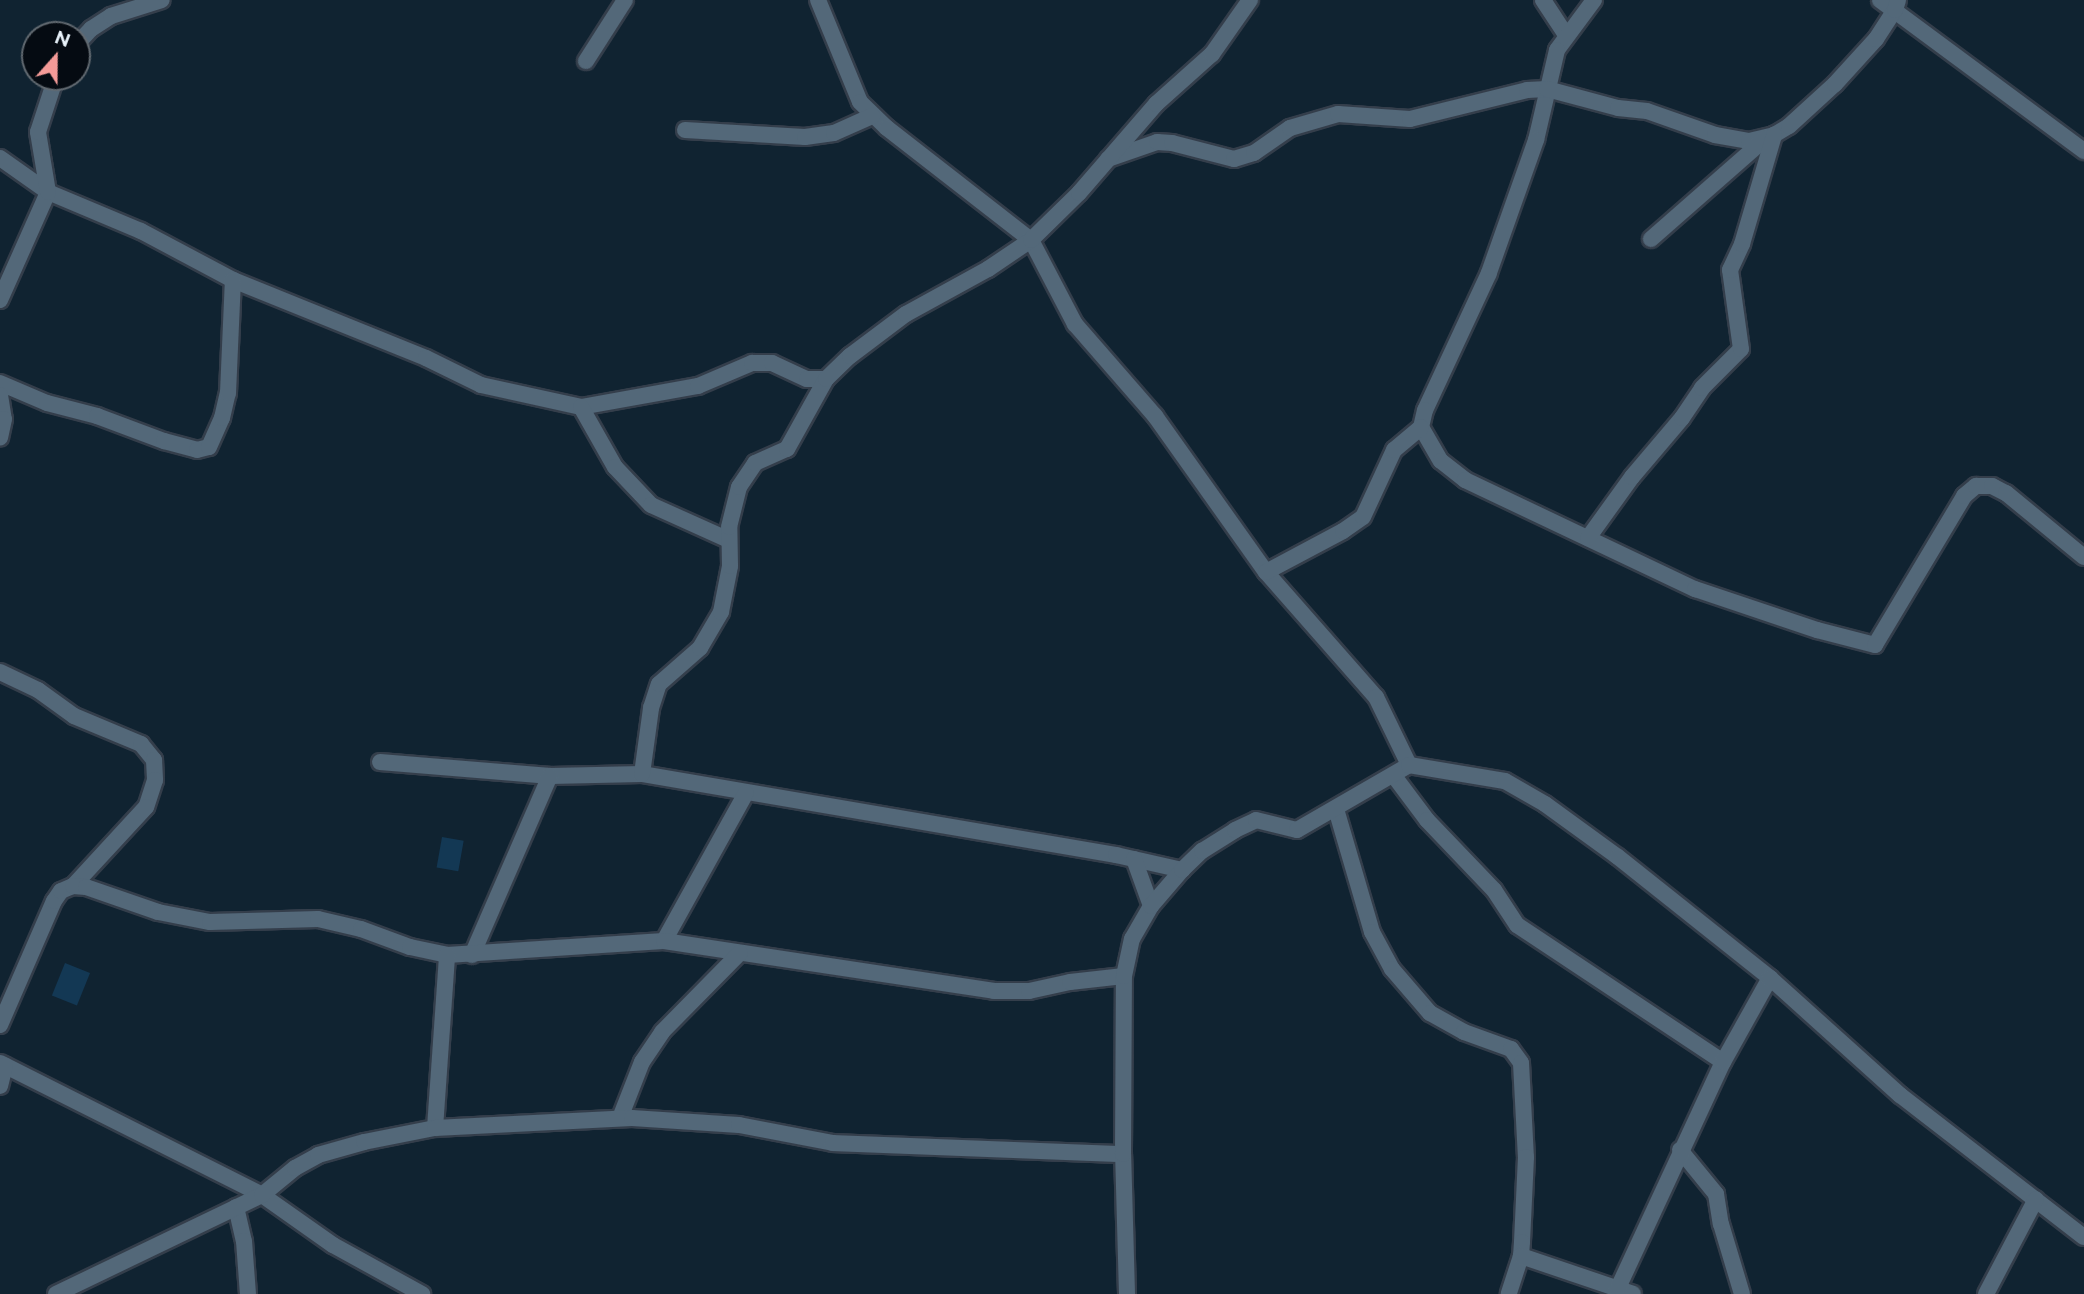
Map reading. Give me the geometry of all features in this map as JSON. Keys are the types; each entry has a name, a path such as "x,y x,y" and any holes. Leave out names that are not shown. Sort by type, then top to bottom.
{"street":[{"path":"91,28 111,16 162,0"},
{"path":"586,61 625,0"},
{"path":"824,0 818,0 860,102 872,116 1031,240 1075,324 1155,416 1266,572 1376,697 1409,765"},
{"path":"642,774 651,708 659,684 700,648 721,612 730,566 729,527 739,487 755,463 787,449 826,379 850,356 906,314 988,270 1031,240 1079,193 1156,104 1212,54 1250,0"},
{"path":"1543,0 1566,35"},
{"path":"1266,572 1343,531 1363,517 1394,450 1421,427 1425,410 1489,273 1536,140 1557,50 1594,0"},
{"path":"1880,0 1896,5 2084,151"},
{"path":"1651,239 1835,84 1876,39 1896,5"},
{"path":"1106,159 1157,142 1172,143 1234,159 1254,153 1290,128 1338,114 1410,119 1527,90 1547,89 1618,108 1647,111 1732,138 1749,141 1771,136"},
{"path":"0,300 48,192 38,132 51,91"},
{"path":"685,130 805,137 834,133 872,116"},
{"path":"1588,538 1632,477 1682,418 1702,388 1741,349 1730,270 1742,244 1771,136"},
{"path":"0,158 48,192 141,231 233,280 426,358 481,385 581,407 698,386 752,363 772,363 807,379 826,379"},
{"path":"0,383 47,403 97,416 164,441 197,450 209,447 222,418 228,393 233,280"},
{"path":"0,395 4,419 0,438"},
{"path":"581,407 614,467 651,505 729,540"},
{"path":"1421,427 1441,461 1465,480 1695,589 1816,630 1875,645 1964,496 1976,486 1992,486 2006,493 2084,557"},
{"path":"0,672 38,690 74,716 141,744 154,760 155,780 146,807 73,886 61,891 54,901 0,1026"},
{"path":"380,762 550,776 642,774 1134,859 1182,870"},
{"path":"1127,1294 1123,1154 1124,976 1132,939 1151,906 1202,851 1250,822 1261,820 1297,830 1336,810 1409,765 1505,781 1545,804 1618,857 1770,978 1900,1094 2084,1237"},
{"path":"472,955 550,776"},
{"path":"1394,776 1436,831 1494,890 1517,925 1723,1062"},
{"path":"664,941 746,793"},
{"path":"1336,810 1372,932 1392,969 1430,1013 1464,1032 1511,1049 1521,1063 1526,1157 1521,1256 1509,1294"},
{"path":"1134,859 1151,906"},
{"path":"73,886 86,887 158,912 210,922 318,919 361,929 410,947 447,955 664,941 994,990 1029,990 1124,976"},
{"path":"620,1118 642,1062 662,1032 740,953"},
{"path":"436,1128 447,955"},
{"path":"1521,1256 1626,1291 1679,1150 1723,1062 1770,978"},
{"path":"0,1086 3,1065 262,1195 333,1245 422,1294"},
{"path":"56,1294 262,1195 295,1168 318,1155 363,1142 436,1128 620,1118 739,1125 833,1143 871,1146 1123,1154"},
{"path":"1679,1150 1716,1194 1727,1245 1742,1294"},
{"path":"1986,1294 2036,1199"},
{"path":"236,1207 243,1241 248,1294"}],"building":[{"path":"442,837 464,841 458,871 437,868"},
{"path":"65,963 90,973 77,1006 52,995"}]}
